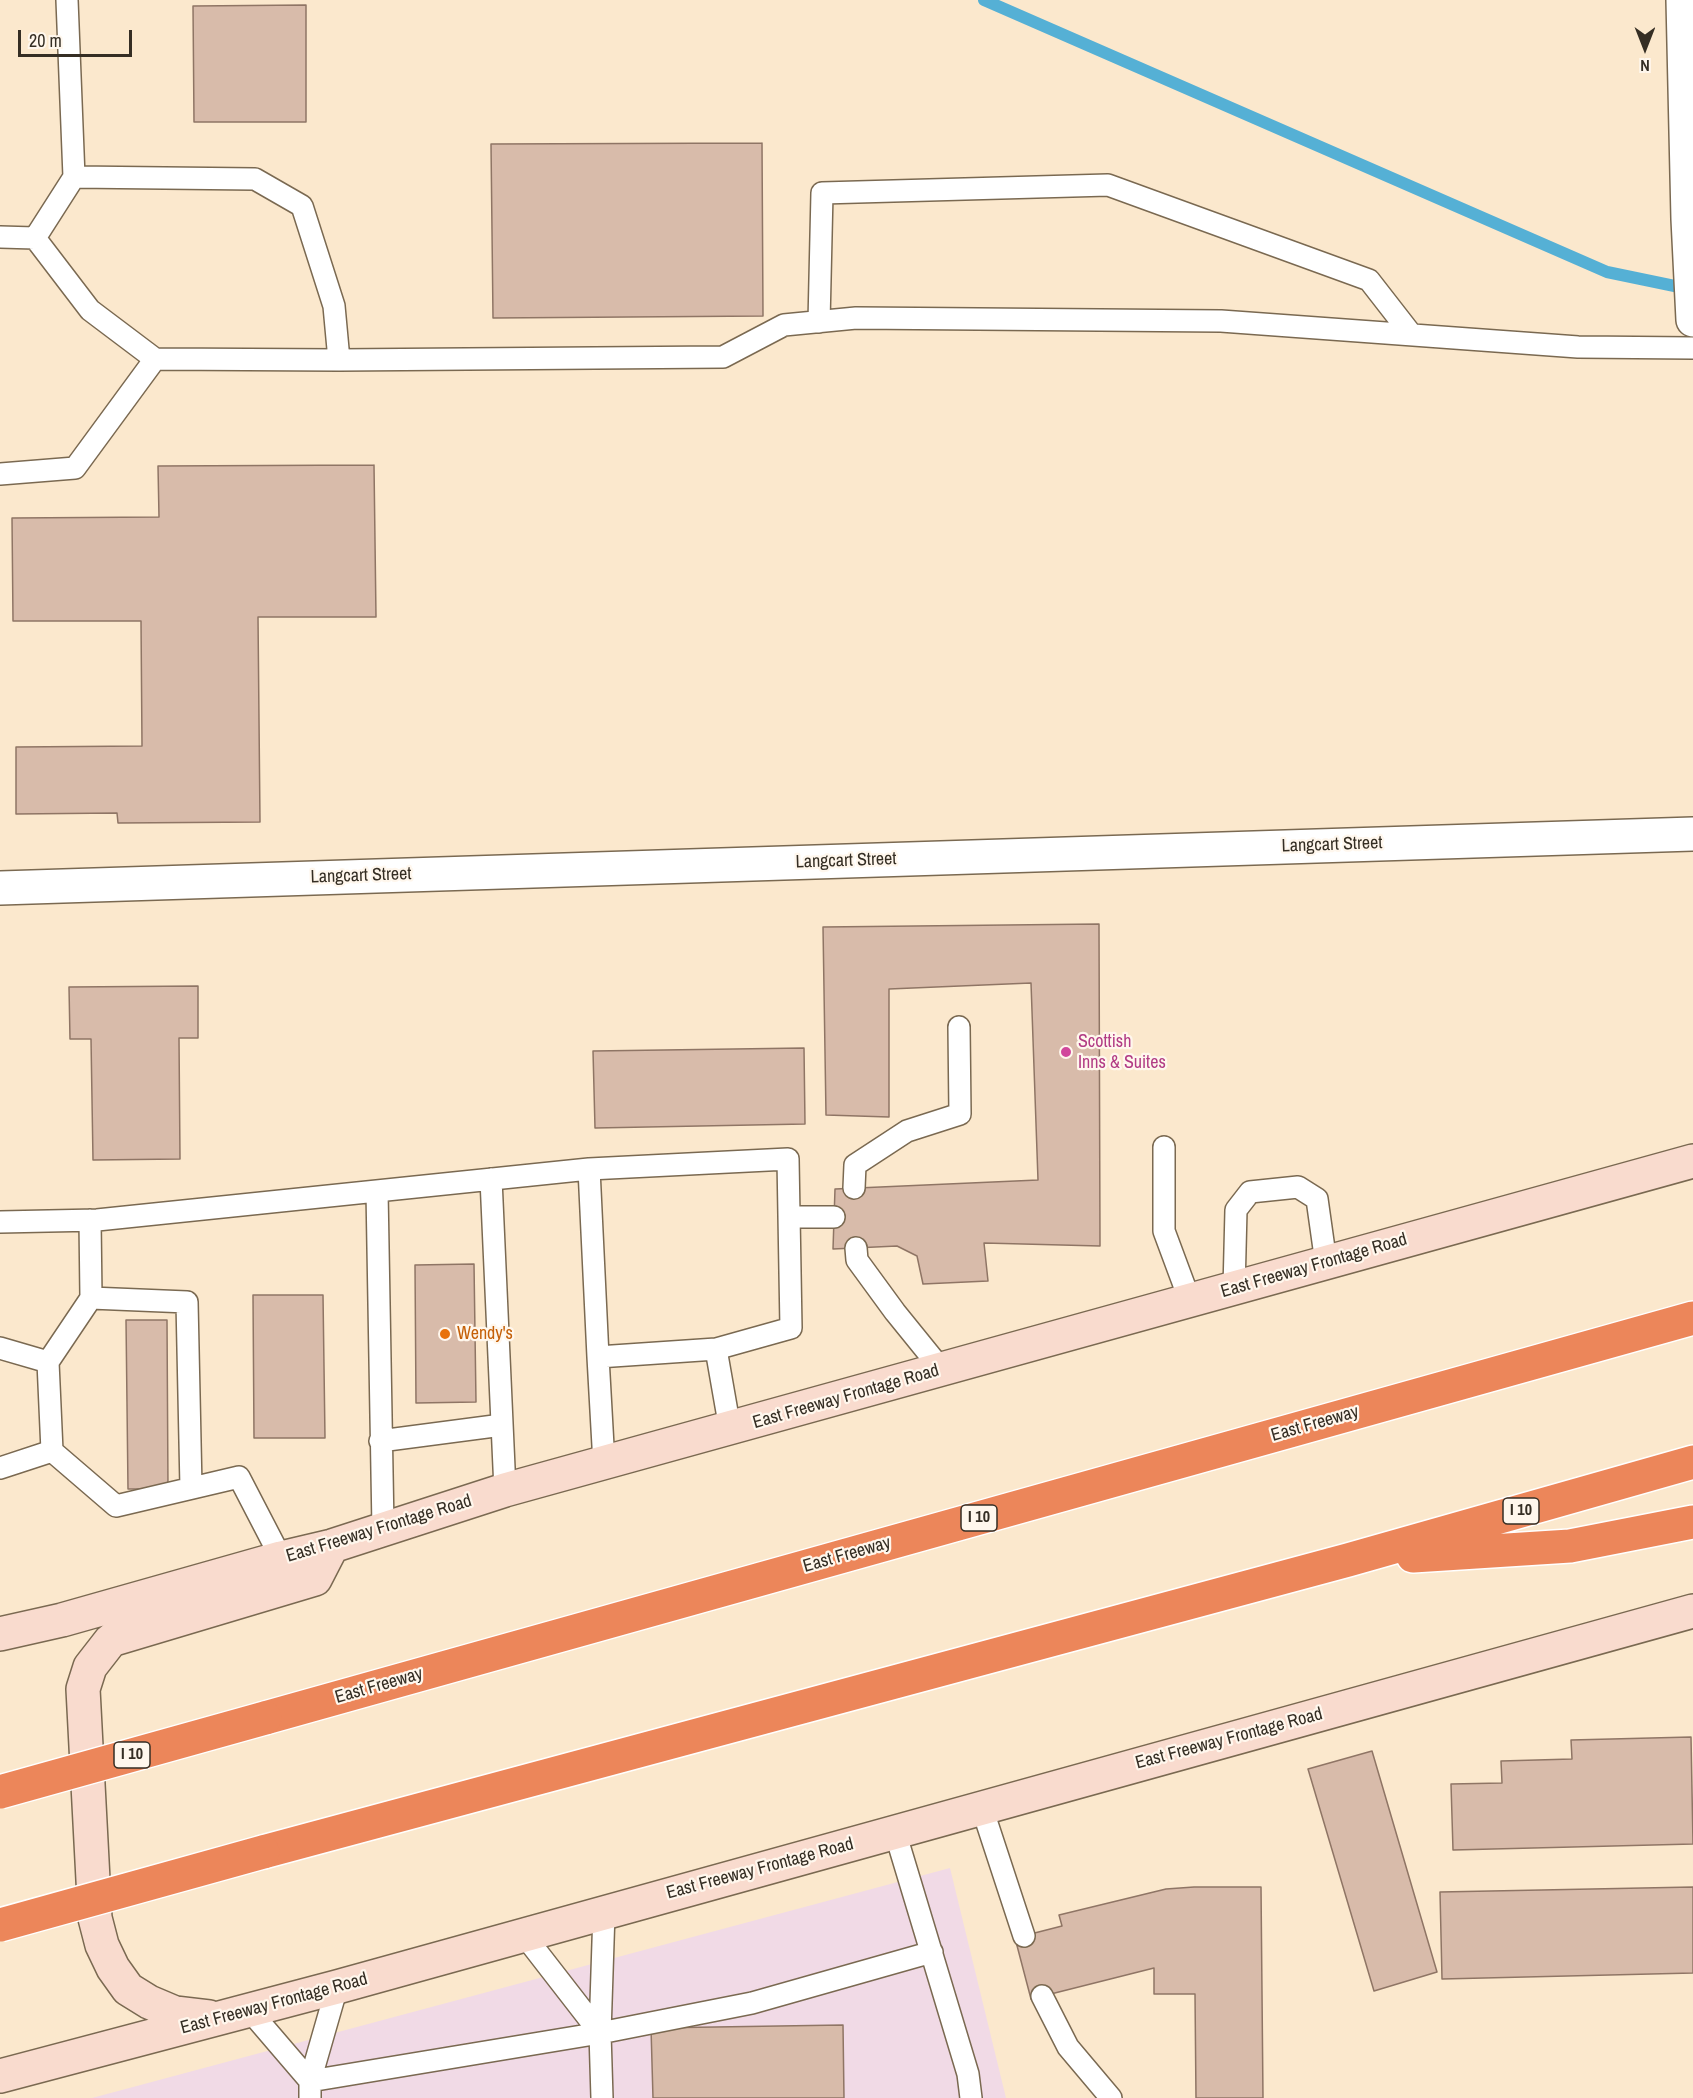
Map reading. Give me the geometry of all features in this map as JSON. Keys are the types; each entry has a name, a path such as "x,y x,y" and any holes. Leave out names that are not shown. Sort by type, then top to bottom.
{"highway":[{"name":"East Freeway","path":"0,1792 1693,1318"},
{"name":"I 10","path":"0,1925 1348,1560 1693,1462"},
{"path":"1348,1560 1570,1546 1693,1522"}],"main road":[{"name":"East Freeway Frontage Road","path":"0,1634 98,1610 281,1558 332,1546 505,1490 1693,1161"},
{"path":"241,2013 203,2017 175,2013 149,2002 128,1989 109,1960 95,1918 83,1689 90,1667 111,1640 315,1579 332,1546"},
{"name":"East Freeway Frontage Road","path":"0,2076 336,1987 1693,1611"}],"street":[{"path":"1683,0 1693,320"},
{"name":"Langcart Street","path":"0,888 1693,834"}],"lane":[{"path":"35,238 74,177 67,0"},
{"path":"74,177 255,179 302,206 334,306 339,360"},
{"path":"819,322 822,193 1108,185 1369,280 1411,334"},
{"path":"0,237 35,238"},
{"path":"35,238 90,310 155,359 723,357 784,325 856,318 1221,321 1578,347 1693,348"},
{"path":"0,474 75,468 155,359"},
{"path":"854,1188 855,1165 907,1131 960,1114 958,1027"},
{"path":"1164,1147 1164,1231 1190,1301"},
{"path":"0,1222 90,1220 589,1169 788,1159 792,1328 716,1349 598,1357"},
{"path":"589,1169 604,1464"},
{"path":"491,1179 505,1490"},
{"path":"1234,1289 1236,1209 1250,1192 1298,1187 1317,1199 1326,1263"},
{"path":"377,1191 383,1528"},
{"path":"789,1217 834,1217"},
{"path":"90,1220 92,1298 48,1362 52,1451 116,1506 239,1477 281,1558"},
{"path":"856,1248 857,1260 942,1370"},
{"path":"92,1298 186,1302 191,1488"},
{"path":"0,1348 48,1362"},
{"path":"716,1349 730,1429"},
{"path":"381,1448 502,1425"},
{"path":"0,1468 52,1451"},
{"path":"982,1808 1024,1936"},
{"path":"895,1832 968,2074 971,2098"},
{"path":"602,2098 600,2033 604,1912"},
{"path":"524,1935 600,2033"},
{"path":"310,2090 753,2003 932,1952"},
{"path":"310,2090 336,1987"},
{"path":"1042,1996 1068,2047 1111,2098"},
{"path":"241,2013 310,2090"}],"shaded area":[{"path":"950,1868 1006,2098 92,2098"}],"building":[{"path":"306,5 306,122 194,122 193,6"},
{"path":"762,143 763,316 493,318 491,144"},
{"path":"374,465 376,617 258,617 260,822 118,823 117,813 16,814 16,747 142,746 141,621 13,621 12,518 159,517 158,466"},
{"name":"Scottish Inns & Suites","path":"1099,924 1100,1246 984,1243 988,1281 923,1284 917,1256 897,1246 833,1249 835,1189 1038,1180 1031,983 889,989 889,1117 826,1115 823,927"},
{"path":"198,986 198,1038 179,1038 180,1159 93,1160 91,1039 70,1039 69,987"},
{"path":"804,1048 805,1124 595,1128 593,1051"},
{"name":"Wendy's","path":"474,1264 476,1402 416,1403 415,1265"},
{"path":"253,1295 323,1295 325,1438 254,1438"},
{"path":"126,1320 167,1320 168,1489 128,1489"},
{"path":"1691,1737 1693,1844 1453,1850 1451,1784 1502,1783 1501,1761 1572,1759 1571,1740"},
{"path":"1372,1751 1437,1972 1374,1991 1308,1769"},
{"path":"1261,1887 1263,2098 1196,2098 1195,1994 1154,1994 1154,1968 1031,1999 1015,1938 1062,1926 1059,1915 1166,1889"},
{"path":"1693,1887 1693,1973 1442,1979 1440,1892"},
{"path":"843,2025 844,2098 653,2098 651,2028"}],"waterway":[{"path":"984,0 1607,272 1689,289"}],"place":[{"name":"Scottish Inns & Suites","path":"1066,1052"},
{"name":"Wendy's","path":"445,1334"}]}
